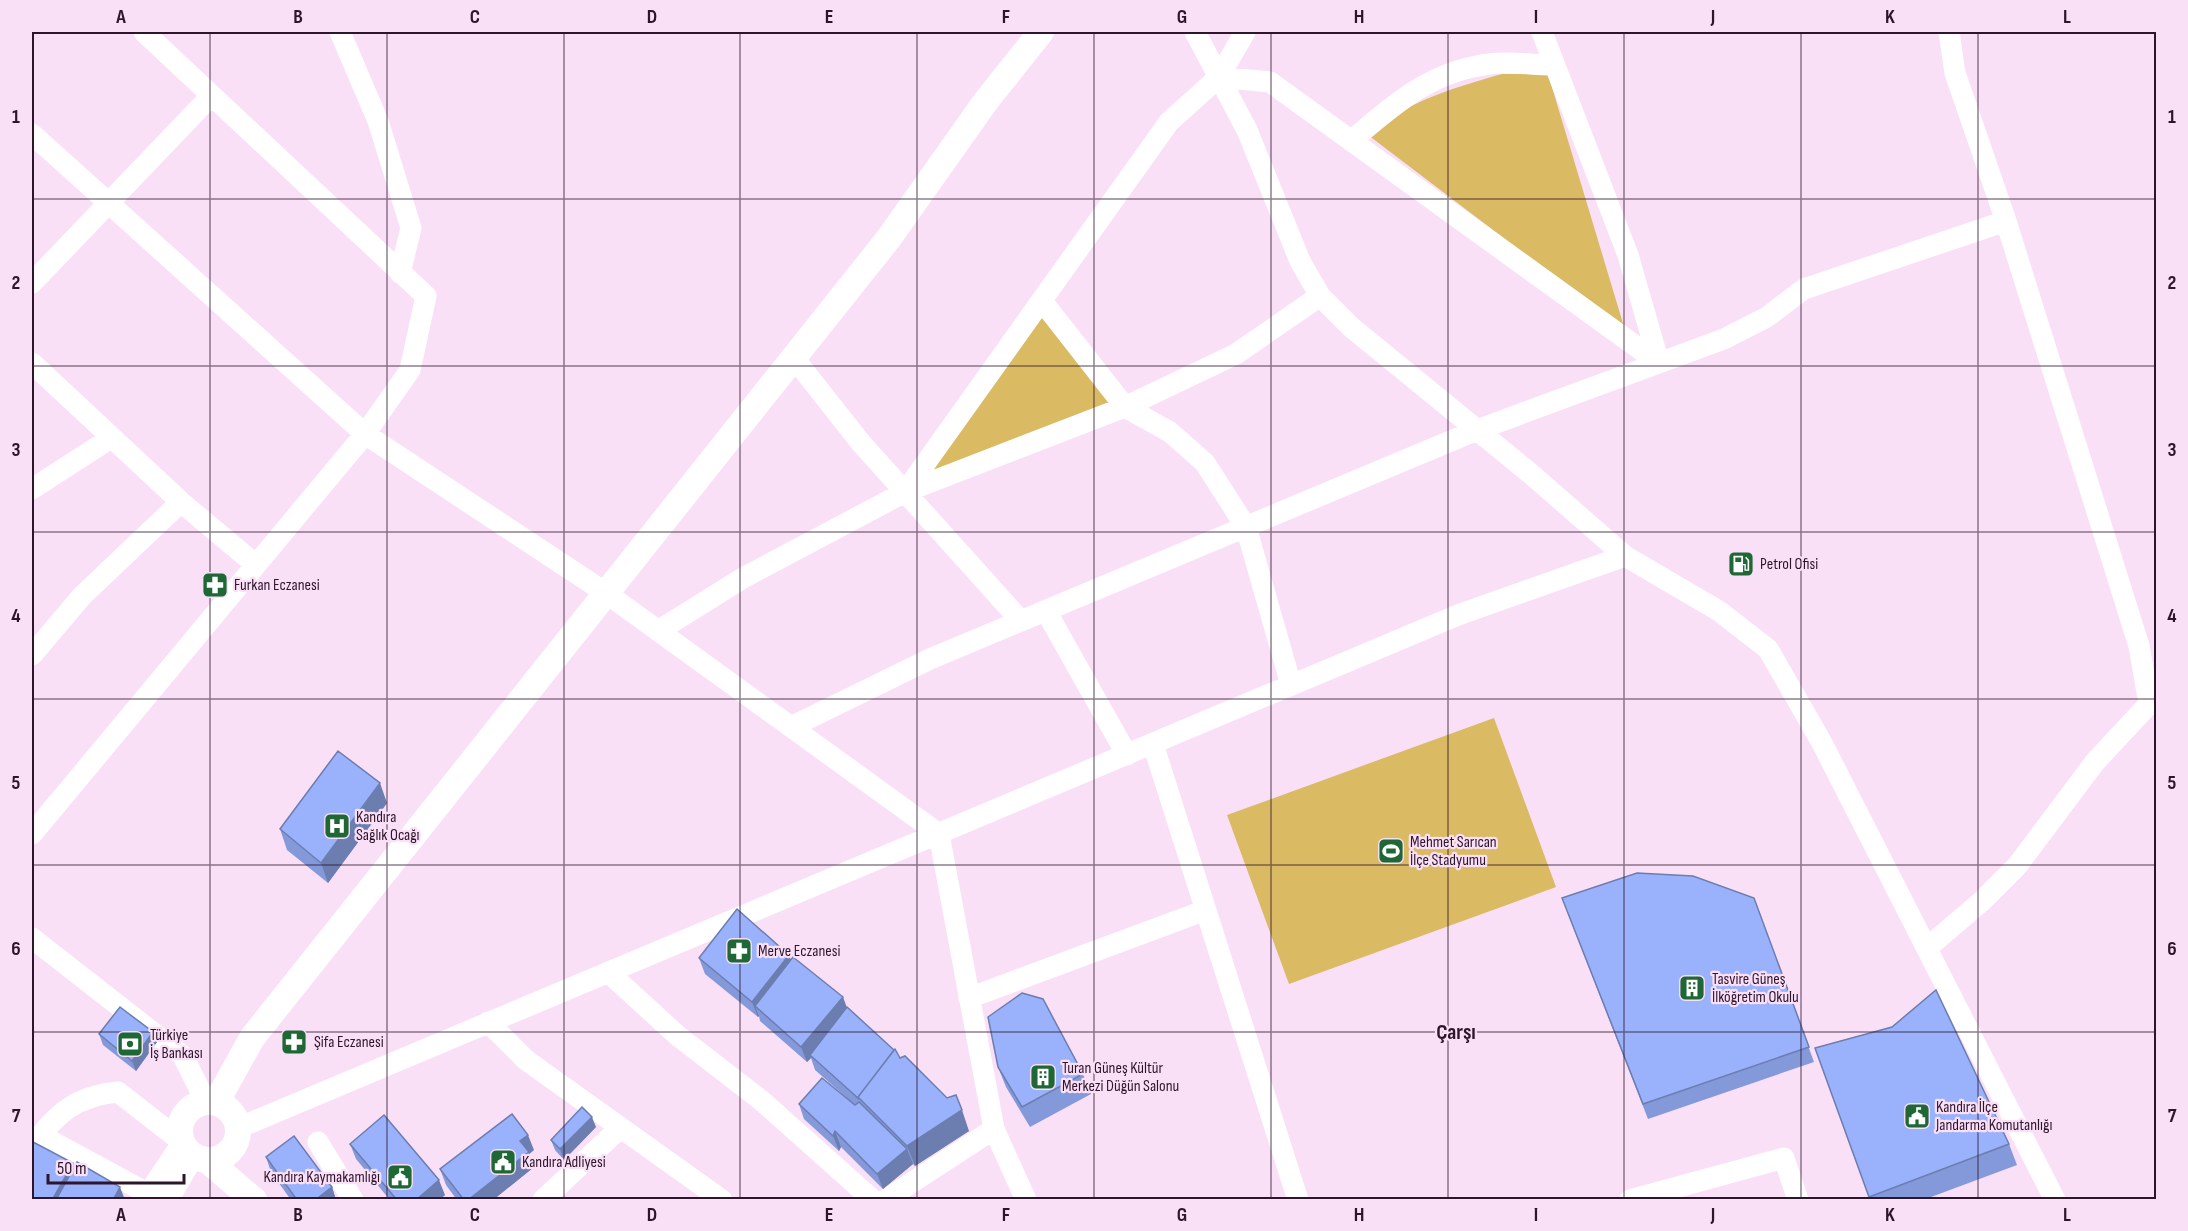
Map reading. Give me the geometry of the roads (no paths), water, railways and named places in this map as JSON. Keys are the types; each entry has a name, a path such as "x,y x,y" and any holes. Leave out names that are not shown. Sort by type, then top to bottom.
{"main road":[{"path":"211,1102 252,1038 889,238 986,101 1041,32"},
{"path":"191,1150 226,1155 233,1147 238,1128 234,1117 226,1108 211,1102 190,1108 184,1115 180,1132 191,1150 254,1200"}],"street":[{"path":"32,834 365,434 410,370 426,296 144,32"},
{"path":"340,32 378,121 411,228 400,273"},
{"path":"1195,32 1248,130 1300,261 1320,296 1351,327 1625,556 1719,611 1768,649 1822,743 2055,1200"},
{"path":"905,492 1169,122 1219,77 1245,32"},
{"path":"1542,32 1628,255 1659,363"},
{"path":"1927,948 2017,866 2095,762 2149,704 2139,646 2006,221 1955,73 1948,32"},
{"path":"1351,141 1404,96 1437,77 1490,63 1553,65"},
{"path":"1219,77 1270,82 1659,363"},
{"path":"32,282 211,96"},
{"path":"32,134 107,205 365,434 606,593 939,834 994,1129 1026,1200"},
{"path":"791,727 930,659 1246,526 1477,430 1724,339 1759,321 1804,289 2006,221"},
{"path":"658,631 743,578 905,492 1125,407 1236,354 1320,296"},
{"path":"1042,301 1125,407 1170,432 1205,463 1246,526 1291,686"},
{"path":"794,358 861,443 1021,621"},
{"path":"32,363 181,502 256,566"},
{"path":"32,489 111,438"},
{"path":"32,655 82,596 181,502"},
{"path":"238,1128 1458,615 1625,556"},
{"path":"1046,611 1127,755"},
{"path":"1153,744 1298,1200"},
{"path":"969,998 1206,910"},
{"path":"32,938 183,1056 211,1102"},
{"path":"609,972 678,1036 762,1101 873,1200"},
{"path":"488,1022 526,1060 722,1200"},
{"path":"118,1092 191,1150 150,1198 36,1140 62,1111 92,1095 118,1092"},
{"path":"552,1197 620,1128"},
{"path":"885,1200 994,1129"},
{"path":"318,1142 353,1200"},
{"path":"168,1200 191,1150"},
{"path":"1630,1200 1784,1158 1798,1200"}],"place":[{"name":"Petrol Ofisi","path":"1741,564"},
{"name":"Furkan Eczanesi","path":"215,585"},
{"name":"Kandıra Sağlık Ocağı","path":"337,826"},
{"name":"Mehmet Sarıcan İlçe Stadyumu","path":"1391,851"},
{"name":"Merve Eczanesi","path":"739,951"},
{"name":"Tasvire Güneş İlköğretim Okulu","path":"1692,988"},
{"name":"Şifa Eczanesi","path":"294,1042"},
{"name":"Türkiye İş Bankası","path":"130,1044"},
{"name":"Turan Güneş Kültür Merkezi Düğün Salonu","path":"1043,1077"},
{"name":"Kandıra İlçe Jandarma Komutanlığı","path":"1917,1116"},
{"name":"Kandıra Adliyesi","path":"503,1162"},
{"name":"Kandıra Kaymakamlığı","path":"400,1177"}],"district":[{"name":"Çarşı","path":"1456,1032"}]}
